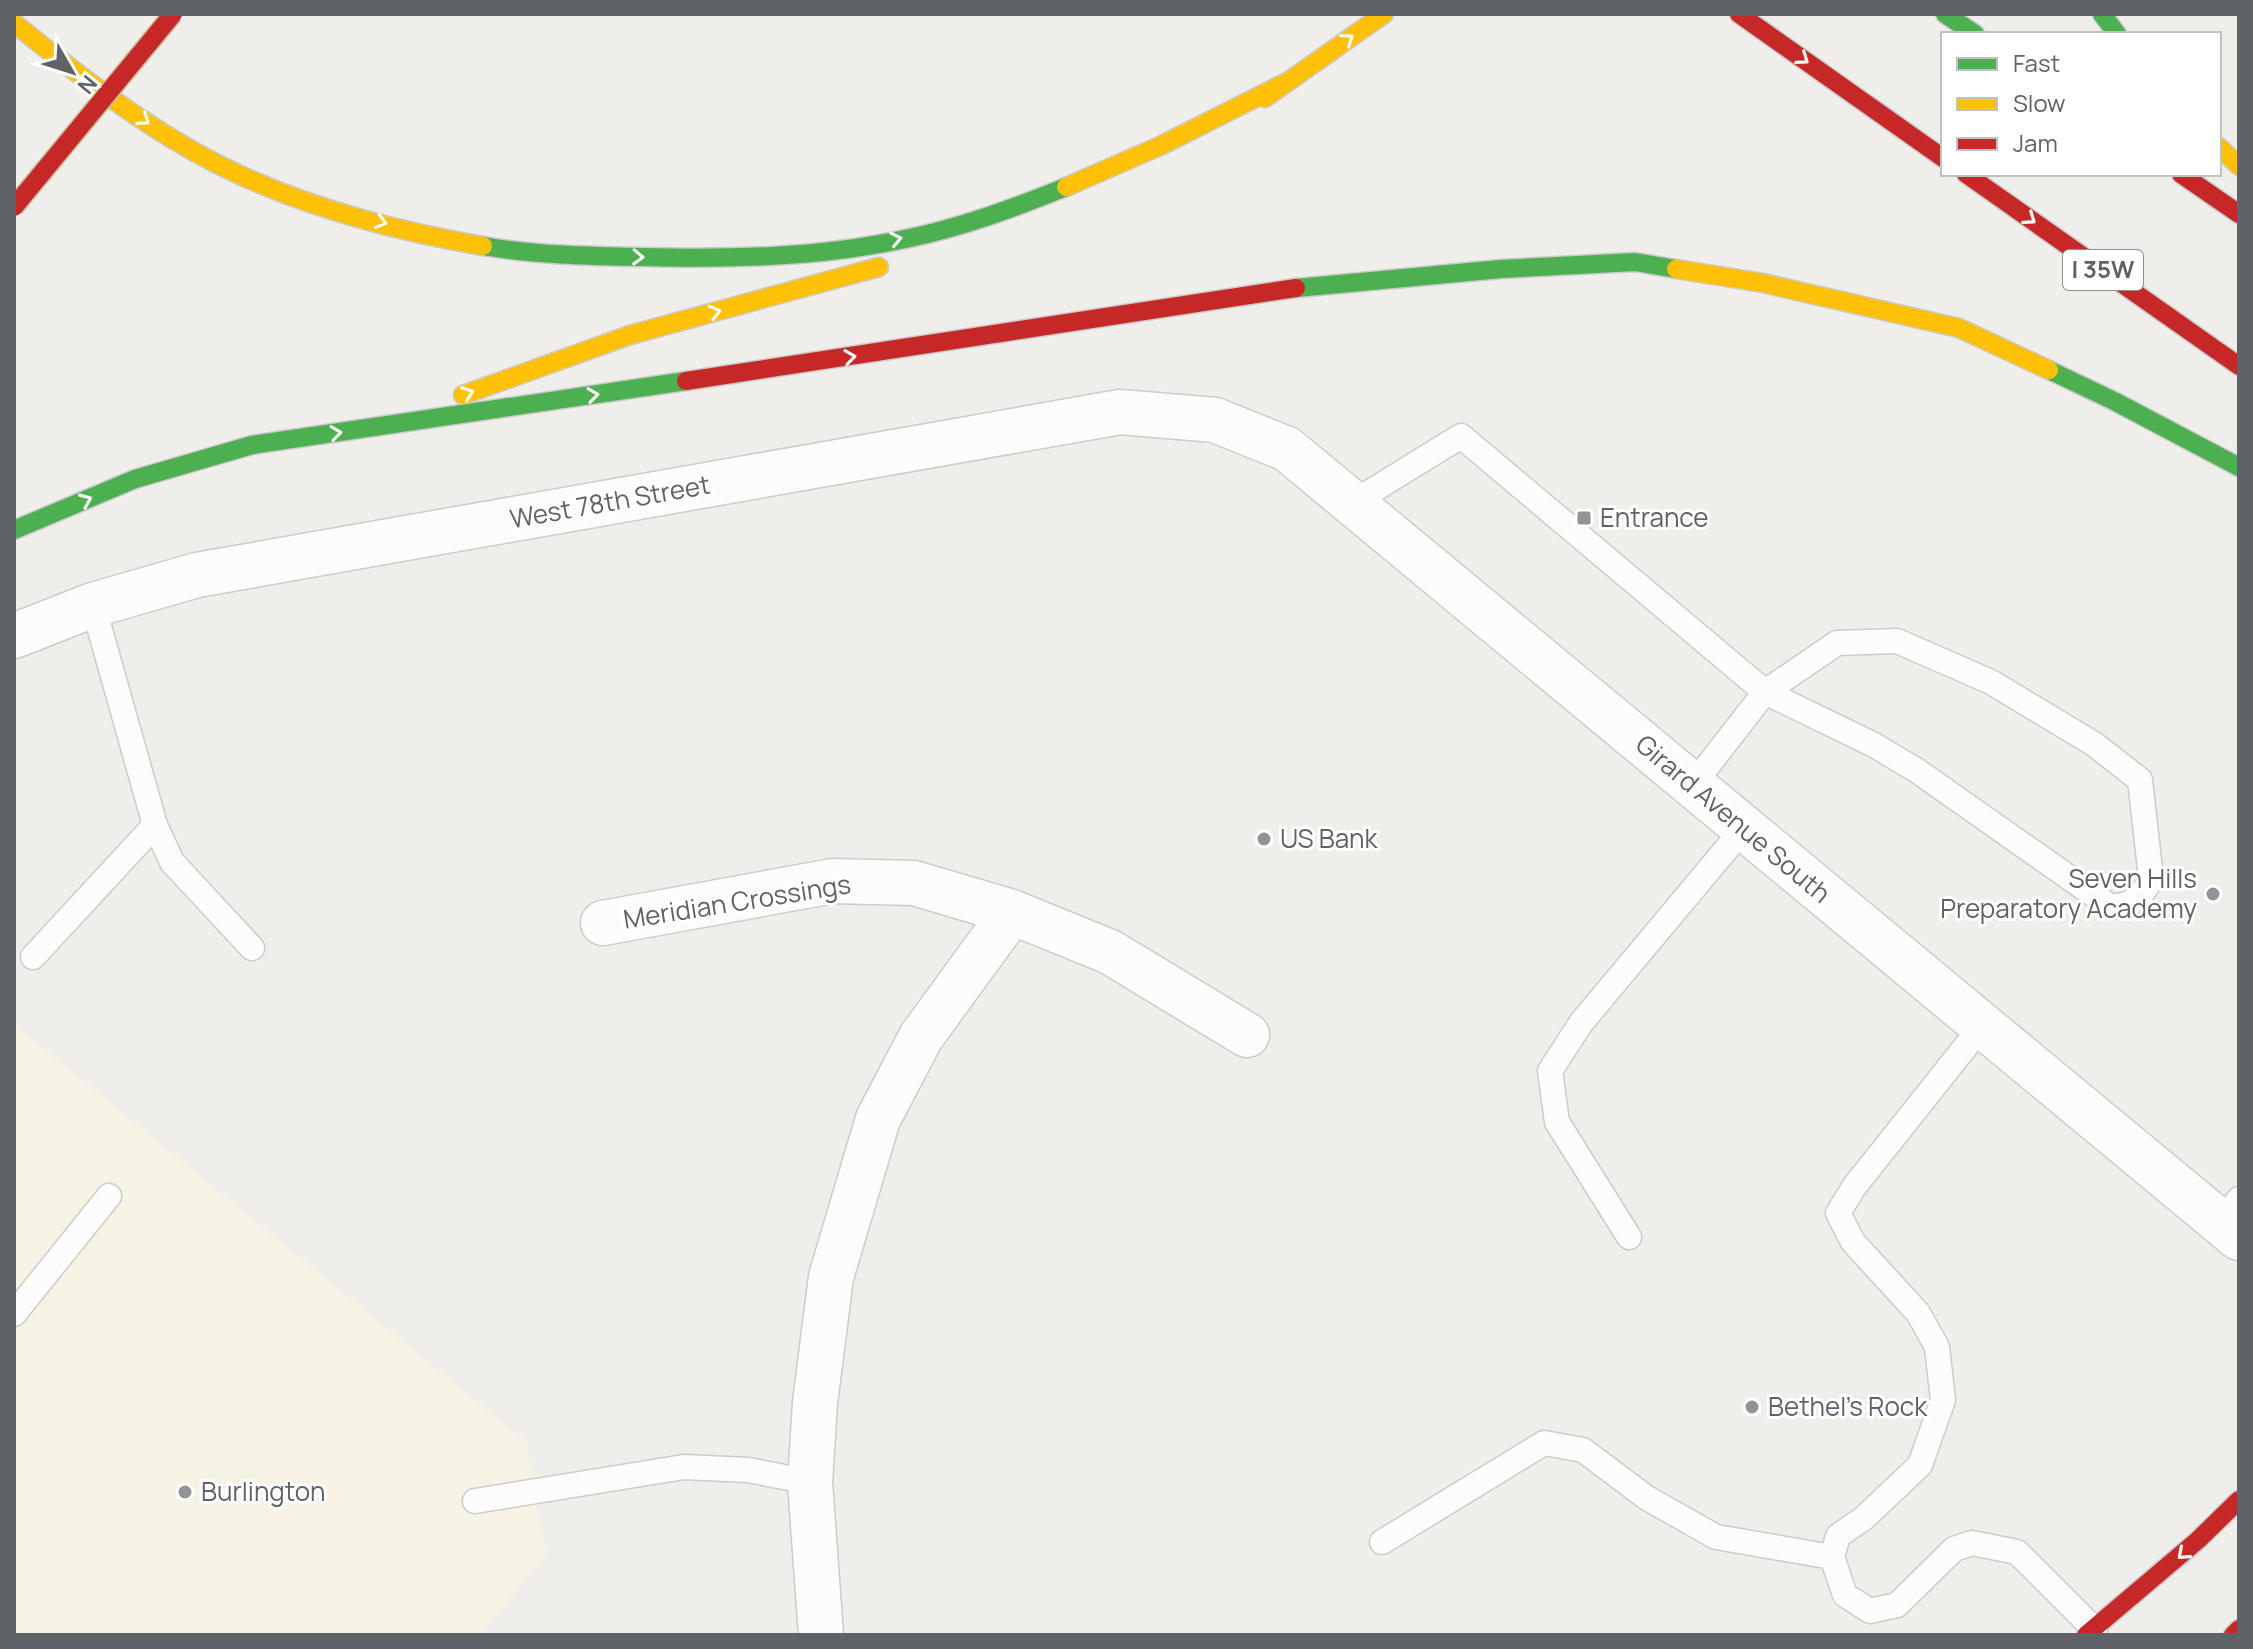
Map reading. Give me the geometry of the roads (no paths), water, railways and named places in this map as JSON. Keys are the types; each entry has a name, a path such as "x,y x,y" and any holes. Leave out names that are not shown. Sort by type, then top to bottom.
{"main road":[{"path":"14,207 173,14"},
{"path":"1194,149 1384,14"},
{"path":"1739,14 1941,157"},
{"path":"1945,14 1972,32"},
{"path":"2102,14 2116,32"},
{"path":"14,23 72,70 154,127 222,167 287,194 438,238 494,249 554,254 679,259 764,258 863,246 940,230 1052,195 1177,140 1289,81"},
{"path":"2221,149 2239,166"},
{"path":"942,250 1153,169"},
{"name":"I 35W","path":"1969,176 2239,366"},
{"path":"2184,176 2239,214"},
{"path":"369,428 630,335 897,262"},
{"path":"14,530 135,479 252,445 1290,289 1501,269 1635,262 1763,283 1959,328 2114,401 2239,467"},
{"path":"2090,1632 2198,1540 2239,1500"},
{"path":"2233,1635 2239,1629"}],"street":[{"name":"West 78th Street","path":"14,636 93,605 197,575 1120,412 1215,420"},
{"name":"Girard Avenue South","path":"1215,420 1287,449 1982,1026 2233,1220"},
{"name":"Meridian Crossings","path":"603,923 833,881 914,883 1012,912 1110,952 1247,1035"},
{"path":"821,1635 810,1482 815,1403 831,1277 878,1119 921,1037 1012,912"}],"lane":[{"path":"1354,502 1461,436 1765,692 1874,745 1916,770 2111,907 2130,905 2144,892 2151,878 2140,780 2094,744 1991,682 1897,641 1837,643 1765,692 1692,786"},
{"path":"93,605 155,825 172,862 252,948"},
{"path":"33,957 155,825"},
{"path":"1629,1237 1557,1122 1550,1071 1581,1023 1744,828"},
{"path":"1982,1026 1854,1187 1838,1213 1853,1242 1918,1313 1937,1347 1943,1400 1920,1465 1864,1518 1838,1536 1832,1557 1845,1595 1870,1611 1897,1605 1954,1549 1972,1543 2017,1552 2090,1632"},
{"path":"14,1314 109,1196"},
{"path":"1382,1542 1544,1443 1583,1450 1647,1498 1716,1537 1832,1557"},
{"path":"475,1501 684,1467 748,1470 810,1482"}],"place":[{"name":"Entrance","path":"1584,518"},
{"name":"US Bank","path":"1264,839"},
{"name":"Seven Hills Preparatory Academy","path":"2213,894"},
{"name":"Bethel's Rock","path":"1752,1407"},
{"name":"Burlington","path":"185,1492"}]}
